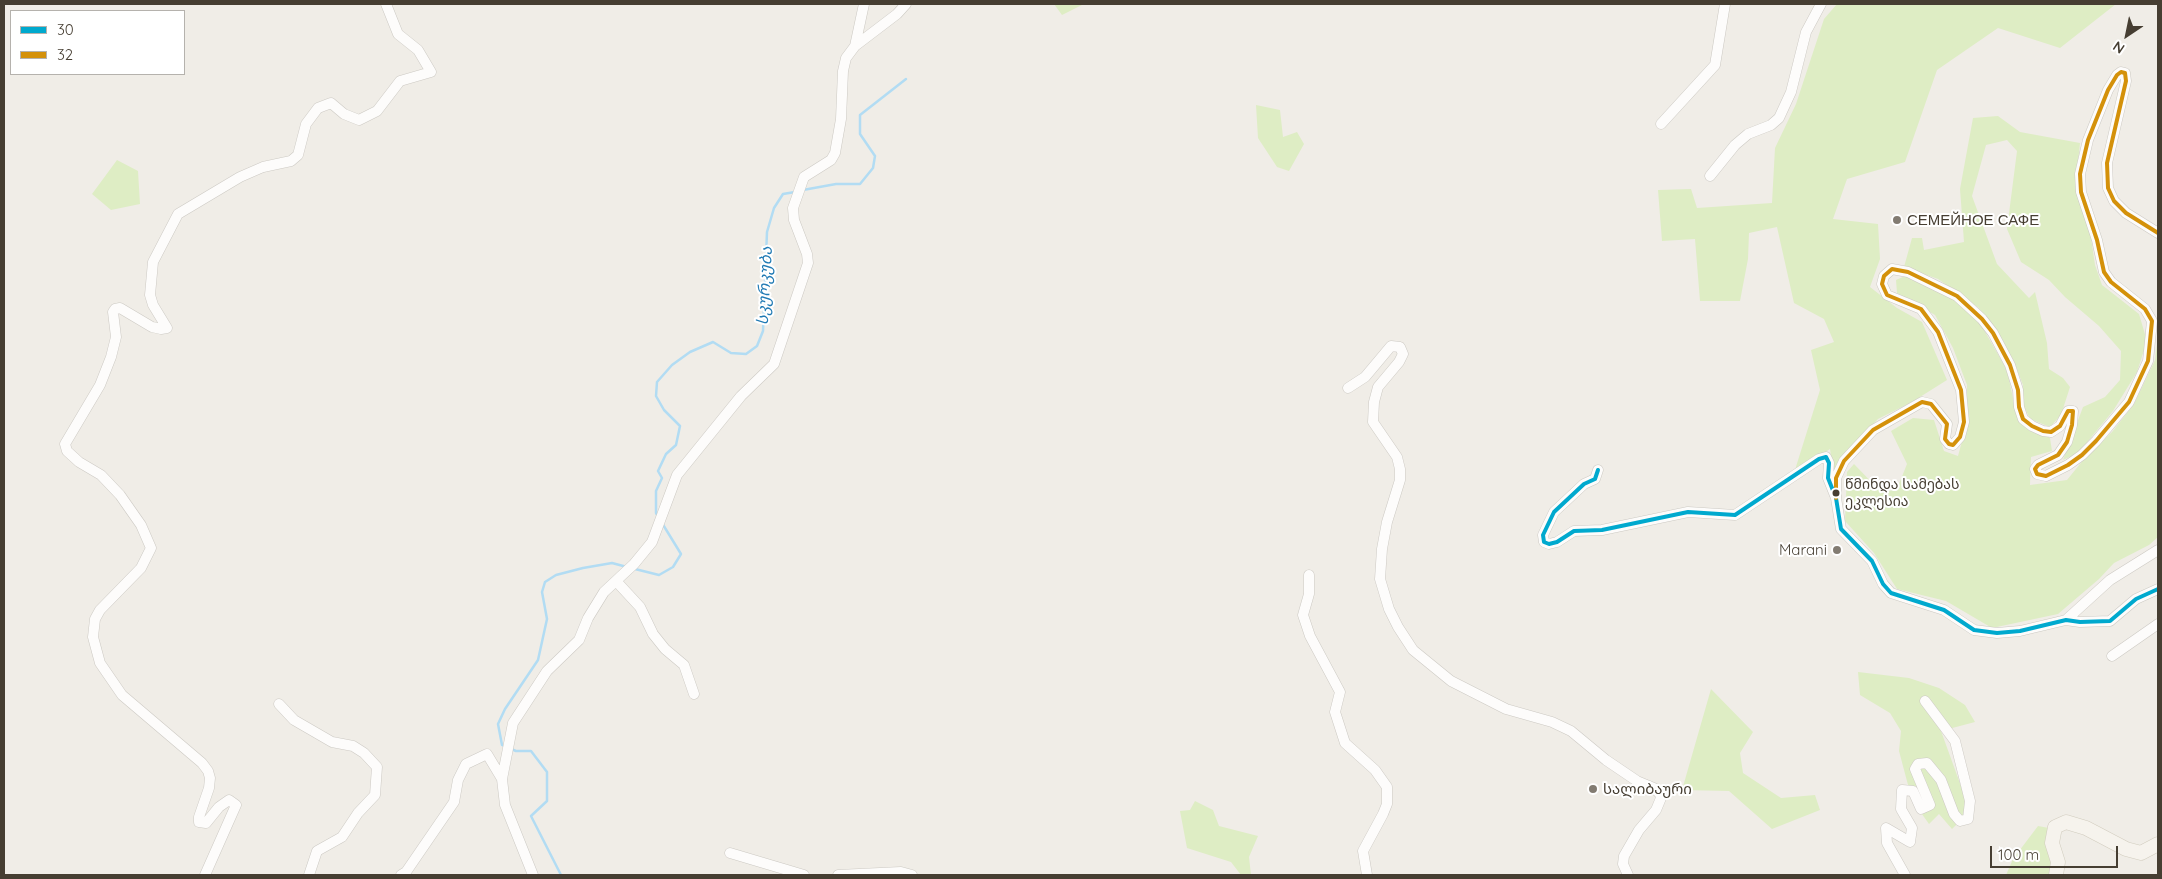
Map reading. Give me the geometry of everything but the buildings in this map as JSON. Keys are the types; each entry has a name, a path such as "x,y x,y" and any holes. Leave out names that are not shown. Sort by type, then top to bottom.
{"street":[{"path":"205,875 236,805 229,800 218,808 206,823 200,822 198,817 209,788 210,778 208,771 202,763 122,695 100,663 93,637 95,619 100,610 141,568 151,548 141,525 120,495 101,475 79,462 67,451 65,444 100,385 111,357 116,337 112,312 120,308 152,327 162,330 168,328 153,305 150,295 153,262 178,214 240,177 264,167 290,161 298,154 306,124 318,108 331,103 344,114 359,120 377,110 400,81 431,72 418,50 398,34 386,4"},
{"path":"855,46 864,4"},
{"path":"533,875 505,805 502,778 513,722 547,671 579,640 588,618 604,592 634,564 652,542 677,474 741,396 778,358 808,263 807,254 794,220 793,208 804,177 831,160 835,153 841,119 843,71 846,58 855,46 906,4"},
{"path":"1661,124 1715,65 1726,4"},
{"path":"1710,176 1735,146 1748,134 1771,125 1779,118 1788,104 1806,32 1821,4"},
{"path":"2158,233 2126,213 2114,201 2108,188 2107,164 2126,81 2125,72 2121,72 2112,81 2094,123 2083,155 2080,174 2081,192 2104,272 2111,282 2145,309 2152,321 2148,361 2129,402 2082,455 2068,465 2046,476 2037,474 2035,470 2038,465 2058,455 2067,442 2072,425 2073,411 2068,410 2060,426 2051,432 2032,426 2023,419 2019,407 2018,390 2010,365 1993,334 1982,319 1957,296 1908,272 1892,269 1884,276 1882,284 1887,295 1921,309 1938,332 1961,390 1964,422 1960,437 1952,445 1950,444 1945,439 1947,424 1931,404 1922,402 1873,430 1844,461 1836,478 1836,498 1841,529 1872,561 1883,584 1891,593 1944,610 1974,630 1997,633 2020,631 2066,620 2080,622 2110,621 2136,600 2158,589"},
{"path":"1348,388 1365,378 1391,346 1400,347 1403,354 1399,362 1378,387 1374,402 1373,422 1396,457 1400,469 1400,480 1382,549 1380,579 1389,609 1398,628 1413,650 1451,682 1506,709 1552,722 1571,731 1606,760 1637,781 1654,788 1660,794 1661,798 1656,810 1639,830 1624,856 1624,864 1628,875"},
{"path":"1598,470 1595,480 1584,484 1554,512 1543,535 1544,542 1549,544 1557,542 1574,531 1602,530 1688,512 1735,515 1819,459 1826,457 1829,463 1828,478 1836,498"},
{"path":"2066,620 2110,580 2158,550"},
{"path":"1309,575 1309,594 1302,615 1310,636 1340,692 1336,712 1345,743 1375,770 1387,787 1387,804 1363,851 1367,875"},
{"path":"616,581 640,607 653,634 671,655 679,659 684,665 694,694"},
{"path":"2112,656 2158,624"},
{"path":"1905,875 1887,843 1886,828 1910,842 1912,828 1901,809 1902,790 1913,791 1921,809 1930,805 1915,769 1918,764 1926,763 1941,780 1954,814 1960,821 1968,819 1970,801 1955,741 1925,700"},
{"path":"279,704 294,720 332,742 353,746 364,752 377,767 375,795 358,813 342,837 317,851 310,875"},
{"path":"401,875 406,872 454,802 458,780 466,764 487,754 502,778"},
{"path":"2056,875 2058,862 2052,843 2055,827 2066,822 2086,828 2126,849 2141,853 2158,844"},
{"path":"730,854 804,875"},
{"path":"838,875 901,872 912,875"}],"green space":[{"path":"1054,4 1084,4 1062,15"},
{"path":"1837,4 2116,4 2060,48 1998,28 1937,70 1905,162 1847,179 1833,219 1878,224 1880,259 1870,287 1897,308 1922,322 1947,380 1912,402 1878,419 1848,450 1834,476 1830,449 1794,473 1820,390 1811,350 1834,342 1824,319 1794,303 1777,227 1749,233 1748,259 1740,301 1700,301 1695,239 1662,241 1658,190 1691,189 1697,208 1772,203 1775,148 1796,104 1824,19"},
{"path":"1256,105 1280,110 1283,137 1297,132 1304,144 1289,171 1277,167 1258,138"},
{"path":"1998,116 2020,132 2080,143 2077,174 2090,231 2095,265 2102,285 2139,314 2147,341 2137,372 2113,411 2078,453 2063,460 2083,407 2105,397 2120,380 2121,351 2099,326 2065,297 2049,280 2021,262 2007,229 2017,151 2007,140 1986,145 1972,196 1997,264 2029,298 2035,292 2047,343 2049,369 2063,378 2070,387 2061,415 2050,427 2030,419 2023,404 2023,385 2014,362 1979,308 1938,279 1904,267 1912,238 1922,238 1924,250 1964,242 1960,189 1973,118"},
{"path":"117,160 138,171 140,204 111,210 92,194"},
{"path":"1905,276 1949,295 1980,323 2007,370 2017,417 2050,438 2052,451 2031,457 2030,485 2067,480 2084,459 2112,432 2134,404 2155,360 2158,336 2158,537 2149,545 2114,563 2099,579 2058,614 1992,628 1946,601 1897,589 1874,553 1845,521 1847,472 1854,464 1882,493 1897,489 1907,464 1891,431 1913,418 1934,420 1944,451 1958,456 1967,423 1967,385 1953,348 1935,315 1897,293 1896,280"},
{"path":"1858,672 1909,678 1939,688 1965,705 1975,722 1941,731 1966,800 1965,816 1952,829 1939,814 1929,824 1912,800 1899,751 1901,731 1890,713 1860,695"},
{"path":"1711,689 1753,732 1740,753 1743,773 1781,798 1815,795 1820,810 1772,829 1729,791 1682,790"},
{"path":"1195,801 1213,810 1219,826 1258,836 1249,857 1251,875 1241,875 1231,862 1187,848 1180,811 1190,810"},
{"path":"2038,826 2049,828 2052,875 2006,875 2013,859"}],"waterway":[{"name":"სკურკუბა","path":"803,190 836,184 860,184 873,168 875,156 860,134 860,115 906,79"},
{"name":"სკურკუბა","path":"658,517 656,513 656,491 662,478 658,471 666,454 676,445 680,426 664,410 656,396 657,382 672,365 690,352 713,342 731,353 746,354 757,346 763,331 767,232 774,208 783,194 795,192"},
{"name":"სკურკუბა","path":"635,569 659,575 673,567 681,554 662,523"},
{"name":"სკურკუბა","path":"506,747 502,745 498,724 505,709 538,660 547,619 542,592 545,582 556,575 583,568 612,563 627,567"},
{"name":"სკურკუბა","path":"511,749 531,751 547,772 547,801 531,816 561,875"}],"transit line":[{"name":"32","path":"1836,498 1836,478 1844,461 1873,430 1922,402 1931,404 1947,424 1945,439 1949,444 1953,445 1960,437 1964,422 1961,390 1938,332 1921,309 1887,295 1882,284 1884,276 1892,269 1908,272 1957,296 1982,319 1993,333 2010,365 2018,390 2019,407 2023,419 2032,426 2051,432 2060,426 2068,411 2073,411 2072,425 2067,442 2058,455 2038,465 2035,469 2037,474 2046,476 2068,465 2082,455 2129,402 2148,361 2152,321 2145,309 2111,282 2104,272 2097,240 2081,192 2080,174 2088,140 2108,90 2121,72 2125,73 2126,81 2107,163 2108,188 2114,201 2126,213 2158,233"},
{"name":"30","path":"1598,470 1595,479 1584,484 1554,512 1543,535 1544,542 1549,544 1557,542 1574,531 1602,530 1688,512 1735,515 1819,459 1826,457 1829,463 1828,478 1836,498 1841,529 1872,561 1883,584 1891,593 1944,610 1974,630 1997,633 2020,631 2066,620 2080,622 2110,621 2136,599 2158,589"}],"place":[{"name":"СЕМЕЙНОЕ САФЕ","path":"1897,220"},
{"name":"წმინდა სამებას ეკლესია","path":"1836,493"},
{"name":"Marani","path":"1837,550"},
{"name":"სალიბაური","path":"1593,789"}]}
